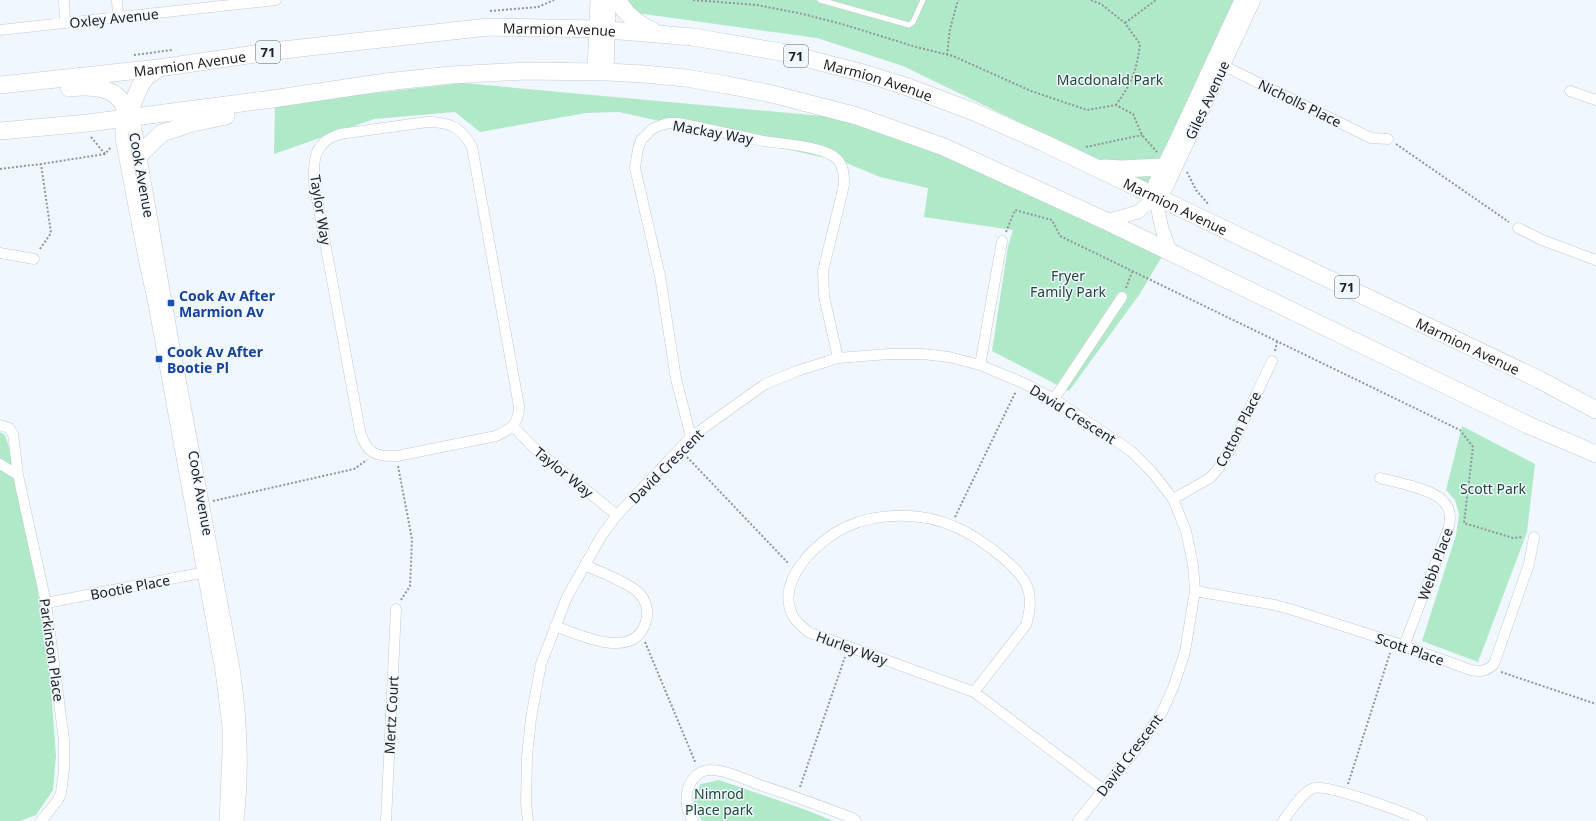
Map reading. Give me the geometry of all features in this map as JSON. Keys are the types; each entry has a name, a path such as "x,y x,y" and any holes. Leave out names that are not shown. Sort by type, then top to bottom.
{"highway":[{"path":"618,0 623,10 634,20 657,33"},
{"name":"Marmion Avenue","path":"0,86 159,68 283,50 488,27 602,29 657,33 693,37 781,52 867,74 908,87 974,112 1042,142 1540,380 1596,410"},
{"path":"127,118 140,86 146,77 159,68"},
{"path":"0,131 88,123 272,99 386,82 451,75 525,71 644,74 686,78 768,93 857,116 944,147 1106,221 1528,425 1596,454"},
{"path":"0,93 85,86 98,88 114,95 122,102 127,118"},
{"path":"140,154 162,133 210,118 253,111 268,105 272,99"},
{"path":"1096,168 1162,168"}],"street":[{"path":"64,0 65,23"},
{"path":"117,0 118,17"},
{"name":"Oxley Avenue","path":"0,30 276,0"},
{"path":"597,0 602,29"},
{"path":"600,72 602,29 609,0"},
{"name":"Giles Avenue","path":"1106,221 1138,212 1166,188 1218,63 1241,0"},
{"name":"Giles Avenue","path":"1171,252 1162,229 1155,196 1155,183 1178,136 1254,0"},
{"name":"Nicholls Place","path":"1218,63 1371,138 1388,139"},
{"path":"1570,91 1596,100"},
{"name":"Cook Avenue","path":"226,821 229,727 209,571 140,154 134,126 127,118 122,127 122,138 191,495 209,571 224,617 239,708 241,753 240,791 237,821"},
{"name":"Taylor Way","path":"377,454 369,450 363,443 360,431 314,183 315,161 321,143 340,134 435,122 456,128 462,132 472,147 519,406 519,416 513,426 534,448 617,515"},
{"name":"Mackay Way","path":"691,437 676,379 660,276 636,168 638,149 641,140 652,129 677,123 758,140 818,150 837,159 844,175 844,185 823,271 824,296 838,358"},
{"path":"1518,228 1542,240 1596,260"},
{"path":"980,365 1002,242"},
{"path":"0,253 34,259"},
{"path":"1054,398 1122,296"},
{"name":"David Crescent","path":"528,821 526,804 526,758 531,718 541,664 567,597 602,535 617,515 691,437 765,384 797,371 838,358 889,354 923,354 949,357 980,365 1054,398 1131,451 1152,472 1173,499 1186,531 1193,565 1196,591 1185,652 1173,688 1162,712 1142,742 1078,821"},
{"name":"Cotton Place","path":"1173,499 1210,478 1218,469 1230,448 1272,361"},
{"name":"Parkinson Place","path":"0,425 9,428 13,434 18,475 46,603 64,740 63,786 58,800 42,821"},
{"path":"377,454 397,456 496,436 513,426"},
{"path":"0,464 18,475"},
{"name":"Webb Place","path":"1380,478 1410,485 1436,496 1443,500 1450,516 1448,530 1404,646"},
{"name":"Hurley Way","path":"974,692 1026,625 1030,612 1028,587 1022,576 995,551 973,536 951,525 929,518 889,516 847,526 818,545 806,557 794,577 789,602 792,615 808,632 974,692 1104,790"},
{"path":"1490,668 1494,664 1529,564 1534,537"},
{"path":"555,626 604,643 620,644 631,640 641,632 646,621 647,610 645,601 638,592 628,585 585,565"},
{"name":"Bootie Place","path":"46,603 209,571"},
{"name":"Scott Place","path":"1196,591 1275,605 1393,642 1479,672 1490,668"},
{"name":"Mertz Court","path":"386,821 396,609"},
{"path":"693,821 687,811 688,790 693,779 699,773 709,770 728,774 852,818 856,821"},
{"path":"1282,821 1305,793 1314,788 1331,789 1422,821"}],"lane":[{"path":"820,0 909,25 913,22 923,0"}],"path":[{"path":"693,0 757,5 803,14 947,55 1031,91 1087,110 1116,105 1133,114 1142,135 1082,148"},
{"path":"947,55 950,29 958,0"},
{"path":"1091,0 1101,4 1125,23 1140,44 1137,68 1128,88 1116,105"},
{"path":"1125,23 1156,0"},
{"path":"0,169 105,154 114,142 122,138"},
{"path":"1388,139 1518,228"},
{"path":"34,259 51,233 41,164"},
{"path":"1002,242 1015,210 1052,220 1060,236 1460,430 1473,447 1464,523 1513,538 1534,537"},
{"path":"1122,296 1132,271"},
{"path":"951,525 1021,382"},
{"path":"680,450 786,562 798,569"},
{"path":"209,502 354,469 377,454"},
{"path":"396,609 410,586 412,539 397,456"},
{"path":"641,632 699,773"},
{"path":"1345,794 1393,642"},
{"path":"796,798 848,647"},
{"path":"1490,668 1596,704"}],"green space":[{"name":"Macdonald Park","path":"613,0 1235,0 1161,156 1151,186 903,66 817,38 615,10"},
{"name":"Fryer Family Park","path":"463,83 866,120 1163,255 1139,295 1069,391 992,351 1008,246 1013,230 924,217 928,188 880,177 844,162 619,112 586,113 480,132 455,112 374,119 274,154 275,104"},
{"name":"Scott Park","path":"1462,426 1535,464 1527,532 1478,662 1422,641 1456,535 1459,514 1455,500 1446,490"},
{"path":"0,432 5,435 18,475 48,651 56,756 53,790 36,815 20,821 0,821"},
{"name":"Nimrod Place park","path":"719,780 809,811 833,821 703,821 694,808 695,794 701,784"}],"place":[{"name":"Cook Av After Marmion Av","path":"171,303"},
{"name":"Cook Av After Bootie Pl","path":"159,359"}]}
